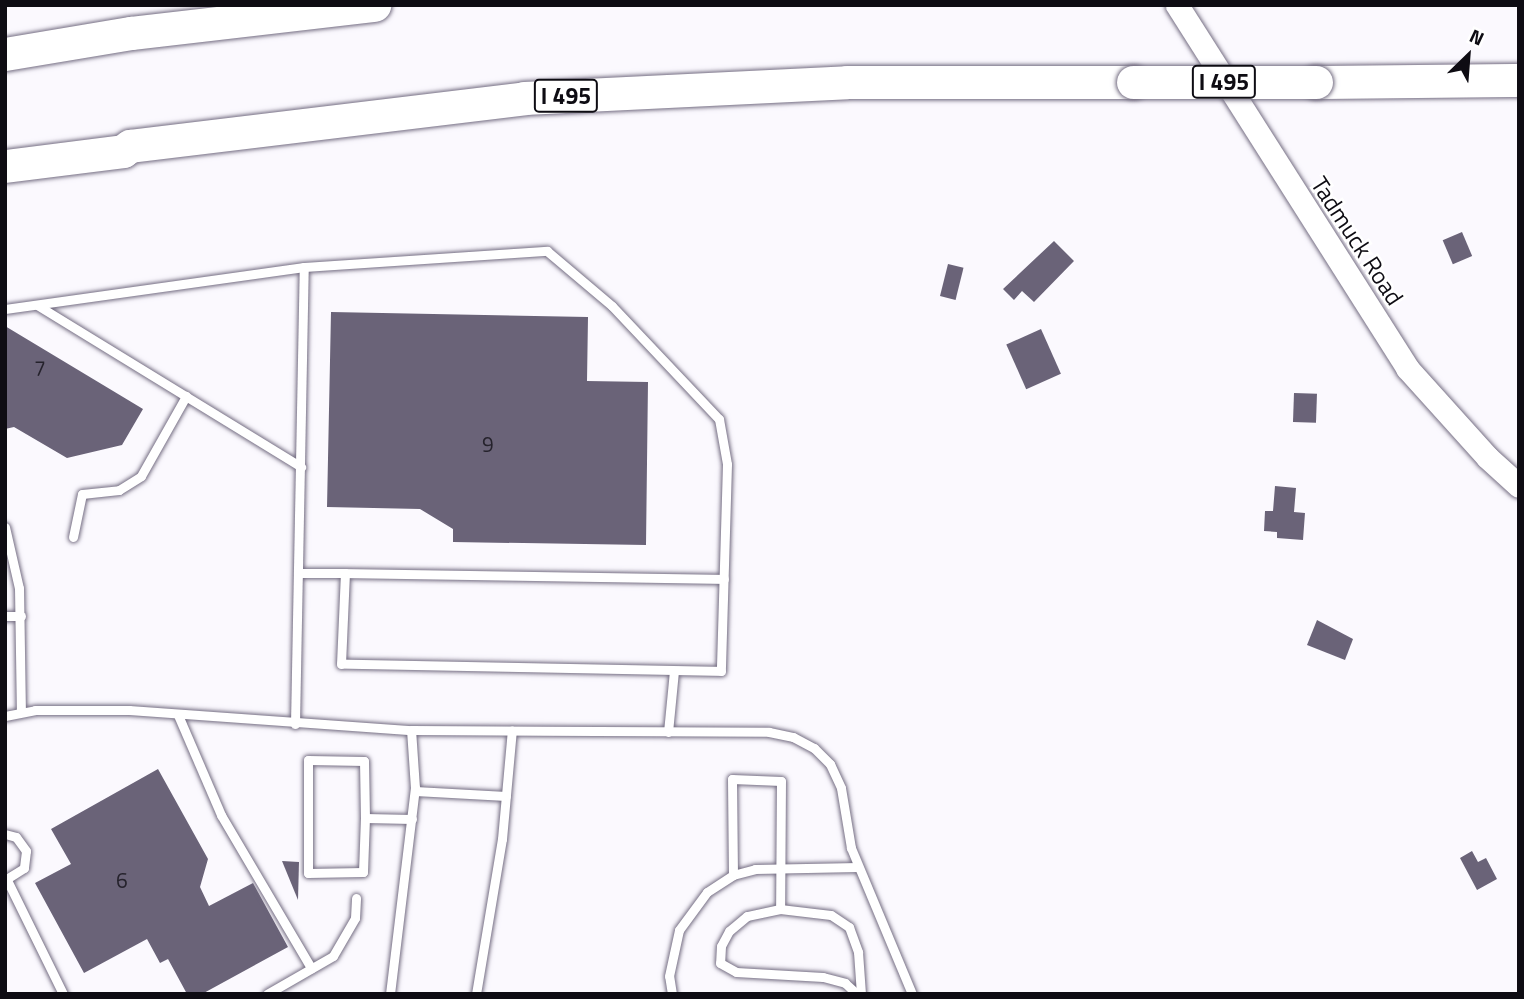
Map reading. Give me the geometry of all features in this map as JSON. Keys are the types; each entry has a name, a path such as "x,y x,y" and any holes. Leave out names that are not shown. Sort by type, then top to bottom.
{"highway":[{"path":"5,54 131,33 374,5"},
{"name":"I 495","path":"5,166 123,151 130,146 524,99 847,82 1519,80"}],"street":[{"name":"Tadmuck Road","path":"1177,5 1407,368 1486,457 1519,486"}],"lane":[{"path":"5,309 304,267 547,251 612,306 719,419 727,464 721,671 341,664 345,573"},
{"path":"295,724 304,267"},
{"path":"37,305 301,467"},
{"path":"73,537 82,494 119,490 141,476 186,396"},
{"path":"5,527 21,616 21,712"},
{"path":"299,573 724,579"},
{"path":"5,616 21,616"},
{"path":"668,732 674,671"},
{"path":"5,716 21,712 128,710 295,724 411,730 769,732 814,748 830,764 841,788 858,867 912,994"},
{"path":"178,715 221,815 311,968"},
{"path":"390,994 415,791 411,730"},
{"path":"476,994 506,796 512,730"},
{"path":"308,760 364,761 365,818 363,872 308,873 308,760"},
{"path":"733,876 732,779 781,781 780,909"},
{"path":"415,791 506,796"},
{"path":"365,818 412,819"},
{"path":"5,834 16,837 26,851 24,868 6,880 63,994"},
{"path":"672,994 668,976 679,930 708,892 733,876 779,867 858,867"},
{"path":"267,994 333,956 355,918 356,898"},
{"path":"780,909 831,915 849,927 858,952 859,994 845,983 823,977 736,972 720,962 721,946 729,931 747,916 780,909"}],"building":[{"path":"1462,232 1472,256 1453,264 1443,240"},
{"path":"1054,241 1074,261 1034,302 1022,291 1014,300 1003,289"},
{"path":"948,264 964,268 956,300 940,296"},
{"path":"331,312 588,317 587,381 648,382 646,545 453,542 453,529 420,509 327,507"},
{"path":"5,326 143,409 122,445 67,458 14,427 5,429"},
{"path":"1041,329 1061,374 1026,389 1006,344"},
{"path":"1294,393 1317,394 1316,423 1293,422"},
{"path":"1275,486 1296,488 1294,512 1305,513 1303,540 1277,538 1277,532 1264,531 1265,511 1273,511"},
{"path":"1317,620 1353,639 1345,660 1307,645"},
{"path":"158,769 208,859 200,887 209,906 253,883 288,947 202,994 187,994 168,959 160,963 147,939 84,973 35,883 71,864 51,829"},
{"path":"1472,851 1478,862 1486,858 1497,879 1477,890 1460,858"},
{"path":"282,861 299,862 298,900"}]}
